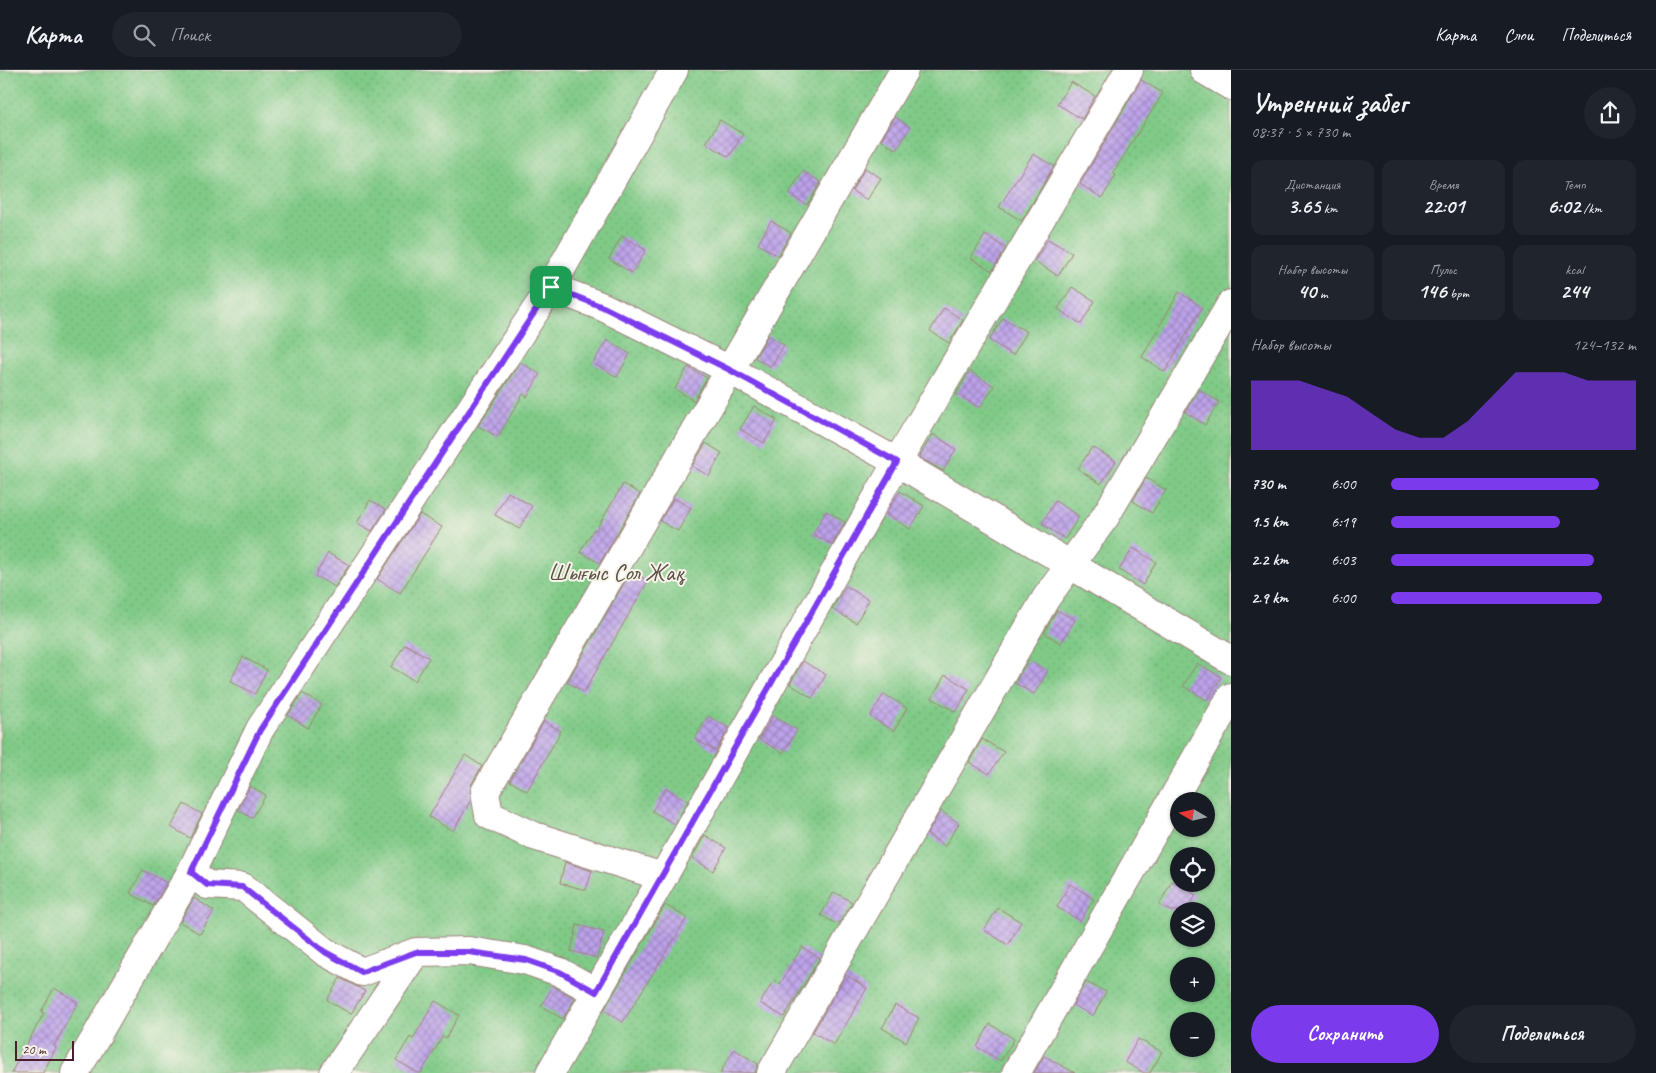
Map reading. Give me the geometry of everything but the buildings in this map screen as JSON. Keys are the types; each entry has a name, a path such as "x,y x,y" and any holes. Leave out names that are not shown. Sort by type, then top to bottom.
{"street":[{"path":"75,1073 191,872 260,730 551,287 674,70"},
{"path":"663,877 534,836 489,815 485,792 904,70"},
{"path":"550,1073 897,462 1129,70"},
{"path":"1204,70 1231,86"},
{"path":"551,287 603,307 730,370 897,462 1231,660"},
{"path":"771,1073 1046,598 1105,517 1231,304"},
{"path":"1016,1073 1231,697"},
{"path":"191,872 207,885 242,887 325,952 362,972 416,952 469,952 526,960 560,972 596,992"},
{"path":"334,1073 416,952"}],"green space":[{"name":"Шығыс Сол Жақ","path":"0,70 1231,70 1231,1073 0,1073"}],"route":[{"path":"551,287 603,307 730,370 897,462 596,992 560,972 526,960 469,952 416,952 362,972 325,952 242,887 207,885 191,872 260,730 551,287"}]}
